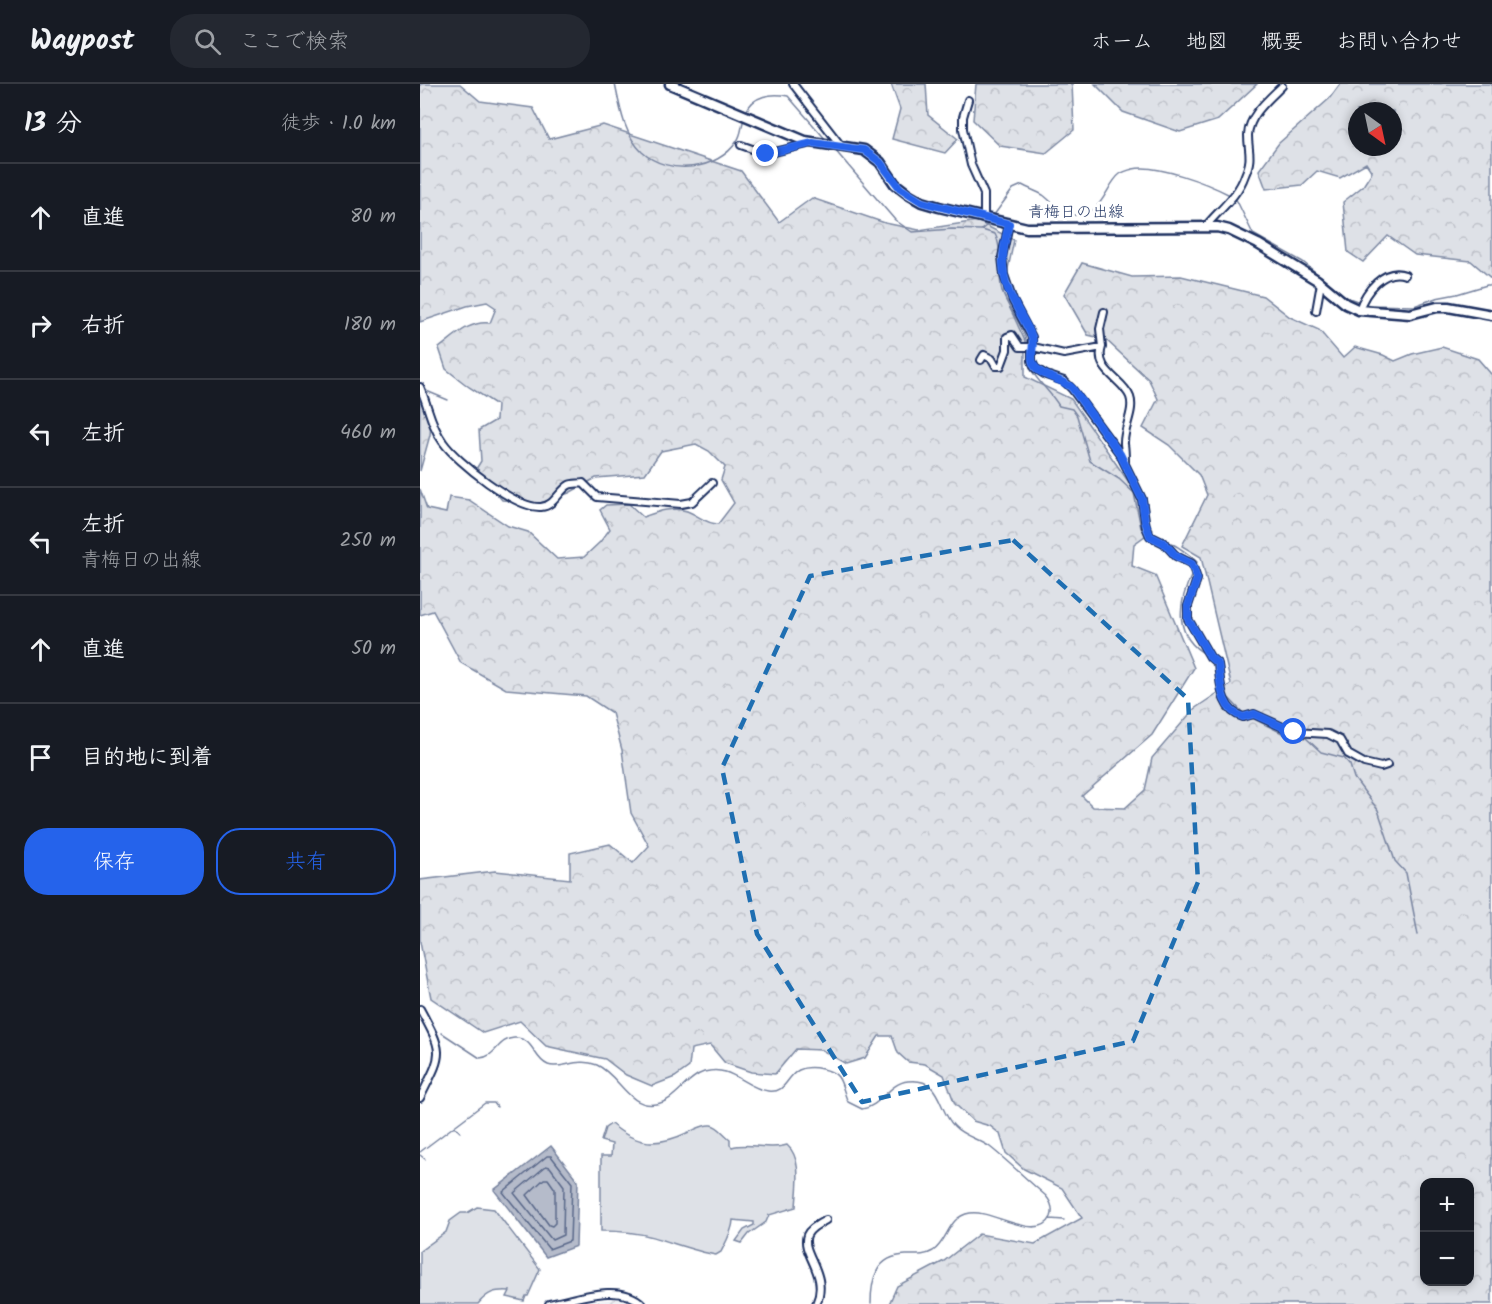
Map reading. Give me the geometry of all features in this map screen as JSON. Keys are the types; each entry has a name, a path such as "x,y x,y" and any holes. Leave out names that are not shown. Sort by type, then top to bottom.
{"main road":[{"name":"青梅日の出線","path":"670,84 813,143 864,150 873,156 895,184 922,202 1027,228 1206,226 1229,230 1243,235 1321,283 1346,304 1359,308 1410,314 1437,307 1449,307 1492,315"}],"street":[{"path":"793,84 839,147"},
{"path":"1206,226 1230,200 1245,177 1250,160 1248,136 1250,125 1267,101 1282,86"},
{"path":"968,100 963,117 963,129 971,165 984,194 990,219"},
{"path":"741,145 766,154 813,143"},
{"path":"1009,224 1002,256 1004,275 1012,301 1032,337 1032,361 1035,368 1068,384 1120,454 1142,499 1150,536 1164,543 1176,556 1188,561 1194,567 1197,579 1188,606 1188,619 1210,657 1218,664 1223,698 1229,709 1243,717 1254,714 1294,732 1328,734 1340,740 1348,754 1364,763 1381,767 1387,765"},
{"path":"1359,308 1363,298 1388,274 1405,275"},
{"path":"1316,311 1321,283"},
{"path":"1104,312 1100,329 1102,347 1100,359 1107,372 1129,395 1131,402 1124,443 1125,466"},
{"path":"981,360 984,355 992,359 996,366 1001,366 1007,350 1006,337 1012,335 1020,348 1033,347 1064,354 1102,347"},
{"path":"422,390 432,421 442,441 463,465 517,500 531,506 547,506 570,485 583,483 597,497 681,504 692,502 712,483"},
{"path":"420,1009 436,1039 439,1053 434,1070 420,1098"},
{"path":"816,1304 820,1291 819,1277 806,1241 807,1234 826,1220"},
{"path":"549,1304 616,1292 629,1295 642,1304"}],"highlighted area":[{"path":"1013,540 1188,699 1198,882 1133,1041 862,1102 757,934 722,768 810,576"}],"shaded area":[{"path":"612,1299 632,1304 577,1304"}],"green space":[{"path":"420,84 460,84 480,101 533,108 549,139 603,125 741,171 779,222 812,198 885,223 919,230 977,221 1014,240 1003,293 1025,341 1025,377 1071,399 1128,481 1153,530 1134,544 1132,566 1155,575 1194,668 1152,735 1082,796 1093,807 1125,808 1145,790 1152,758 1194,709 1231,684 1201,557 1182,546 1207,495 1199,475 1169,445 1143,428 1158,399 1149,380 1105,339 1088,335 1064,294 1082,263 1132,277 1181,276 1263,296 1290,317 1319,330 1343,358 1355,347 1395,361 1412,354 1442,347 1478,359 1492,375 1492,1304 889,1304 897,1286 944,1261 979,1234 1035,1244 1082,1218 1062,1188 1024,1169 1006,1153 1000,1134 990,1126 973,1121 955,1104 944,1075 925,1064 908,1062 898,1053 892,1036 879,1036 865,1058 846,1064 822,1050 796,1049 775,1074 751,1072 725,1063 710,1045 691,1049 689,1067 675,1077 652,1086 626,1075 605,1059 546,1046 520,1021 483,1033 431,998 420,942 420,880 495,871 570,879 570,853 610,844 633,863 649,846 631,813 622,750 612,713 586,696 506,689 461,663 433,611 420,615 420,489 427,509 446,513 449,497 469,500 508,526 528,532 557,559 584,557 600,542 610,529 600,510 606,505 629,504 643,517 676,509 718,524 734,503 721,480 725,467 709,451 696,444 661,451 645,474 596,478 569,493 540,503 502,500 476,469 481,461 479,430 496,420 497,405 446,369 439,348 469,326 490,323 496,308 487,302 467,306 420,322"},
{"path":"891,84 926,84 928,115 958,139 945,153 892,139 900,109"},
{"path":"976,84 1072,84 1074,130 1046,153 1000,146 973,120"},
{"path":"1095,84 1257,84 1218,120 1180,132 1123,112"},
{"path":"1340,84 1492,84 1492,279 1471,261 1415,255 1388,236 1363,262 1348,252 1343,202 1363,186 1372,172 1366,163 1340,178 1317,171 1302,185 1266,189 1259,170 1279,143 1329,99"},
{"path":"420,401 432,413 430,435 420,471"},
{"path":"611,1124 630,1137 648,1142 678,1137 708,1125 716,1127 730,1139 732,1147 787,1145 792,1151 797,1166 796,1207 769,1215 766,1222 749,1234 742,1243 736,1241 744,1230 754,1225 754,1222 733,1220 727,1240 721,1252 716,1255 647,1235 601,1231 601,1156 611,1156 612,1144 601,1141 605,1128"},
{"path":"477,1207 494,1209 540,1269 528,1296 524,1301 507,1297 510,1291 500,1291 489,1294 478,1304 420,1304 420,1251 446,1232 450,1221 461,1213 467,1213"}],"water":[{"path":"551,1146 578,1181 576,1246 546,1257 494,1190"}],"waterway":[{"path":"615,84 631,137 642,152 665,165 692,167 718,159 737,141 744,119"},
{"path":"746,112 753,102 764,96 788,96 827,141"},
{"path":"834,149 895,220 912,232 952,229 981,230 991,222"},
{"path":"994,215 1013,189 1022,185 1043,195 1065,213 1080,215 1088,213 1101,202 1115,179 1131,169 1143,168 1168,172 1209,185 1230,195"},
{"path":"1234,198 1253,234 1303,262 1346,297 1360,302"},
{"path":"982,230 995,234 1002,291 1027,343"},
{"path":"1365,304 1414,306 1436,298 1492,285"},
{"path":"1028,348 1030,365 1038,379 1059,406 1072,409 1077,416 1090,461 1119,479 1134,493 1141,528 1144,530"},
{"path":"424,390 448,400"},
{"path":"1151,533 1187,553 1197,562 1195,567"},
{"path":"1192,574 1184,596 1182,619 1188,639 1207,655"},
{"path":"1223,679 1225,689"},
{"path":"1225,694 1244,714"},
{"path":"1252,718 1288,736 1306,738 1321,752 1344,758 1350,765 1354,778 1378,810 1395,861 1406,873 1418,935"},
{"path":"442,1033 480,1058 490,1055 504,1041 514,1038 526,1041 539,1058 548,1065 558,1066 583,1062 597,1065 612,1076 631,1096 647,1104 656,1104 669,1099 697,1075 714,1070 730,1074 752,1086 768,1091 782,1088 794,1073 801,1069 826,1070 838,1077 848,1102 862,1109 874,1104 901,1083 919,1081 927,1084 933,1089 954,1126 990,1147 1046,1196 1052,1214 1045,1224 1036,1227 979,1213 962,1215 952,1224 942,1241 930,1253 896,1256 882,1264 874,1278 871,1304"},
{"path":"420,1152 485,1103 494,1103 497,1107"},
{"path":"455,1127 460,1132"},
{"path":"420,1155 425,1159"},
{"path":"1050,1219 1064,1220"},
{"path":"626,1299 635,1304"},
{"path":"571,1304 576,1303"}],"route":[{"path":"766,154 813,143 864,150 880,162 895,184 922,202 1009,224 1002,267 1012,301 1033,340 1032,361 1035,368 1046,375 1064,381 1072,388 1120,454 1142,499 1146,527 1150,536 1164,543 1176,556 1188,561 1194,567 1197,579 1192,588 1188,619 1210,657 1218,664 1223,698 1229,709 1243,717 1254,714 1294,732"}]}
